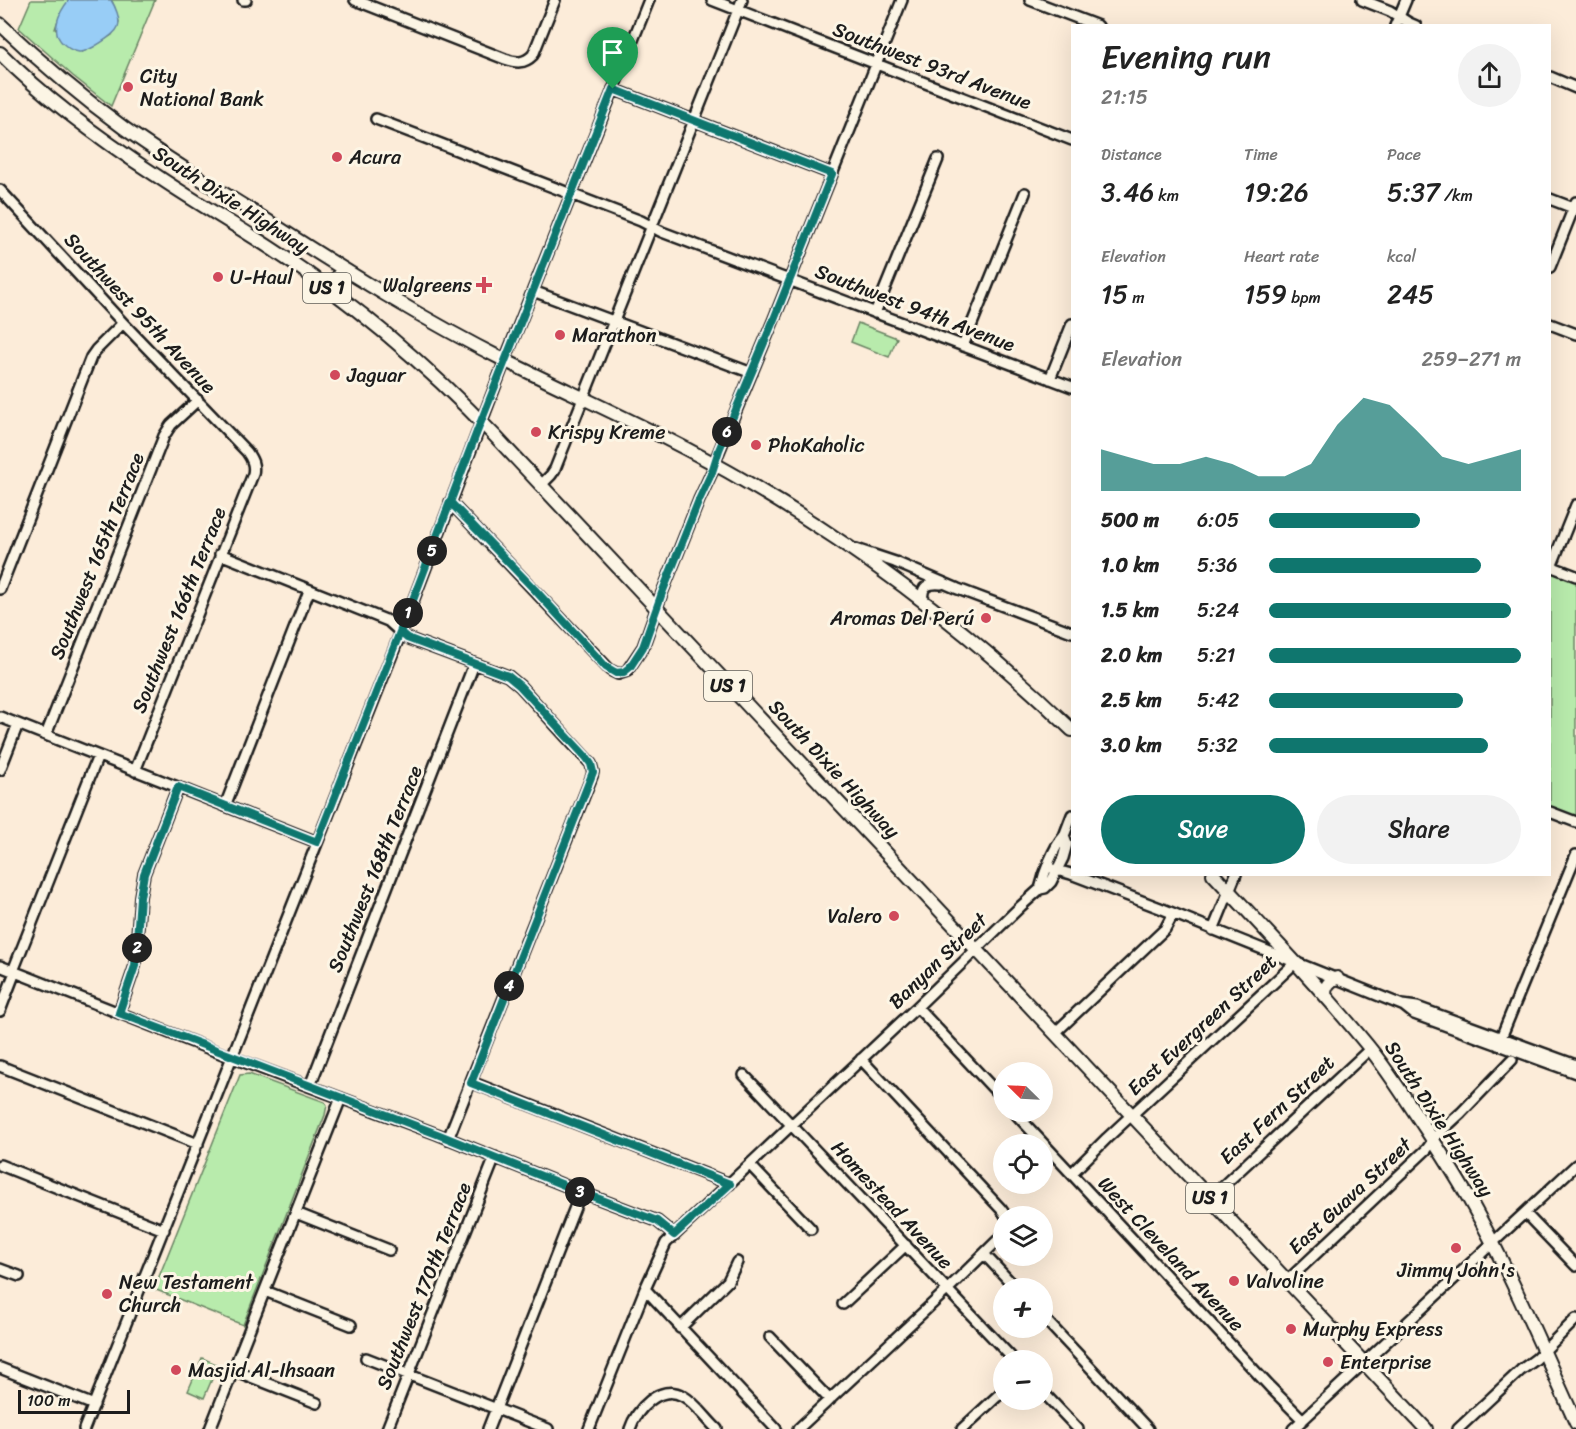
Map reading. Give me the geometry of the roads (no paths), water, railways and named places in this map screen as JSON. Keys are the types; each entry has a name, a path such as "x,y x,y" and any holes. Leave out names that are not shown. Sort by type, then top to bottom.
{"highway":[{"name":"South Dixie Highway","path":"0,24 96,107 184,168 343,269 423,317 505,360 715,464 804,517 923,600 1004,666 1071,729"},
{"name":"South Dixie Highway","path":"0,53 43,93 127,156 269,246 329,289 409,353 481,421 1426,1429"},
{"path":"157,176 168,177 178,174 184,168"},
{"path":"199,203 211,198 228,196"},
{"path":"329,289 343,269"},
{"name":"South Dixie Highway","path":"1215,876 1296,962 1370,1049 1433,1141 1474,1207 1544,1351 1576,1423"},
{"path":"1325,995 1328,983 1337,978"}],"street":[{"path":"355,0 518,62 529,59 536,50 555,0"},
{"path":"84,1429 649,0"},
{"name":"Southwest 93rd Avenue","path":"712,0 1071,140"},
{"path":"541,485 553,472 742,0"},
{"path":"450,502 606,667 618,674 630,667 643,647 696,506 902,0"},
{"path":"1030,0 1093,24"},
{"path":"1362,0 1390,10 1397,21"},
{"path":"1397,21 1406,0"},
{"path":"1551,77 1576,88"},
{"path":"613,89 832,174"},
{"name":"Southwest 94th Avenue","path":"376,119 641,220 673,236 1071,387"},
{"path":"875,313 938,159"},
{"name":"Southwest 95th Avenue","path":"0,190 123,323 198,399 247,452 253,462"},
{"path":"963,346 1025,193"},
{"path":"1551,199 1575,206 1551,265"},
{"path":"533,291 752,373"},
{"path":"0,589 92,357 123,323"},
{"path":"1551,324 1576,334"},
{"path":"1050,379 1071,326"},
{"name":"Southwest 165th Terrace","path":"46,735 164,436 171,425 198,399"},
{"name":"Southwest 166th Terrace","path":"135,771 253,474 253,462"},
{"path":"1551,564 1576,505"},
{"path":"845,545 895,562 945,584 1071,632"},
{"path":"220,554 388,621 407,638 503,673 516,682 591,764 593,772 448,1139"},
{"path":"1551,566 1576,576"},
{"path":"923,600 922,595 927,586 932,583 945,584"},
{"path":"225,806 309,591"},
{"name":"Southwest 168th Terrace","path":"310,1086 474,664"},
{"path":"0,717 317,842"},
{"path":"0,770 18,724"},
{"path":"0,1011 98,756"},
{"path":"119,1013 135,966 144,874 178,787"},
{"path":"1551,812 1576,822"},
{"path":"1064,836 1071,818"},
{"name":"Banyan Street","path":"589,1429 662,1249 674,1235 1040,889 1058,842 1064,836 1067,844 1066,851 1058,870 1051,882 1045,888 1040,889"},
{"path":"1499,1042 1576,855"},
{"path":"1048,867 1071,875"},
{"path":"1074,876 1402,1005 1417,1007 1576,1073"},
{"path":"1214,930 1235,876"},
{"path":"1055,1033 1165,929 1173,914"},
{"name":"East Evergreen Street","path":"1072,1173 1296,962"},
{"path":"0,966 657,1221 674,1235"},
{"path":"917,1007 993,1088"},
{"path":"1499,1042 1576,1065"},
{"name":"East Fern Street","path":"1210,1198 1370,1049"},
{"path":"861,1059 998,1206"},
{"name":"East Guava Street","path":"1288,1280 1427,1149 1437,1135 1512,1060"},
{"path":"0,1066 198,1144"},
{"name":"Homestead Avenue","path":"744,1075 1004,1350"},
{"path":"471,1083 730,1184"},
{"path":"210,1429 341,1098"},
{"name":"West Cleveland Avenue","path":"1024,1122 1303,1419"},
{"name":"Southwest 170th Terrace","path":"387,1429 495,1157"},
{"path":"1293,1429 1576,1164"},
{"path":"750,1165 811,1229"},
{"path":"0,1166 164,1230"},
{"path":"488,1429 581,1192"},
{"path":"296,1213 389,1250"},
{"path":"1524,1213 1576,1266"},
{"path":"843,1304 906,1245"},
{"path":"798,1429 993,1245"},
{"path":"984,1254 1007,1278"},
{"path":"680,1328 729,1281 737,1262"},
{"path":"0,1269 19,1276"},
{"path":"645,1288 776,1429"},
{"path":"265,1291 351,1325"},
{"path":"1458,1429 1521,1370 1536,1359 1576,1319"},
{"path":"1053,1328 1148,1429"},
{"path":"770,1337 830,1400"},
{"path":"366,1358 548,1429"},
{"path":"0,1368 94,1405"},
{"path":"233,1370 316,1403"},
{"path":"630,1429 634,1419 647,1403 659,1395 672,1393 684,1396 717,1429"},
{"path":"962,1429 993,1400"},
{"path":"1053,1403 1078,1429"}],"water":[{"path":"69,0 111,0 116,9 118,27 106,39 88,50 79,52 70,49 61,41 57,30 59,17"}],"place":[{"name":"City National Bank","path":"128,87"},
{"name":"Acura","path":"337,157"},
{"name":"U-Haul","path":"218,277"},
{"name":"Walgreens","path":"484,285"},
{"name":"Marathon","path":"560,335"},
{"name":"Jaguar","path":"335,375"},
{"name":"Krispy Kreme","path":"536,432"},
{"name":"PhoKaholic","path":"756,445"},
{"name":"Aromas Del Perú","path":"986,618"},
{"name":"Valero","path":"894,916"},
{"name":"Jimmy John's","path":"1456,1248"},
{"name":"Valvoline","path":"1234,1281"},
{"name":"New Testament Church","path":"107,1294"},
{"name":"Murphy Express","path":"1291,1329"},
{"name":"Enterprise","path":"1328,1362"},
{"name":"Masjid Al-Ihsaan","path":"176,1370"}]}
